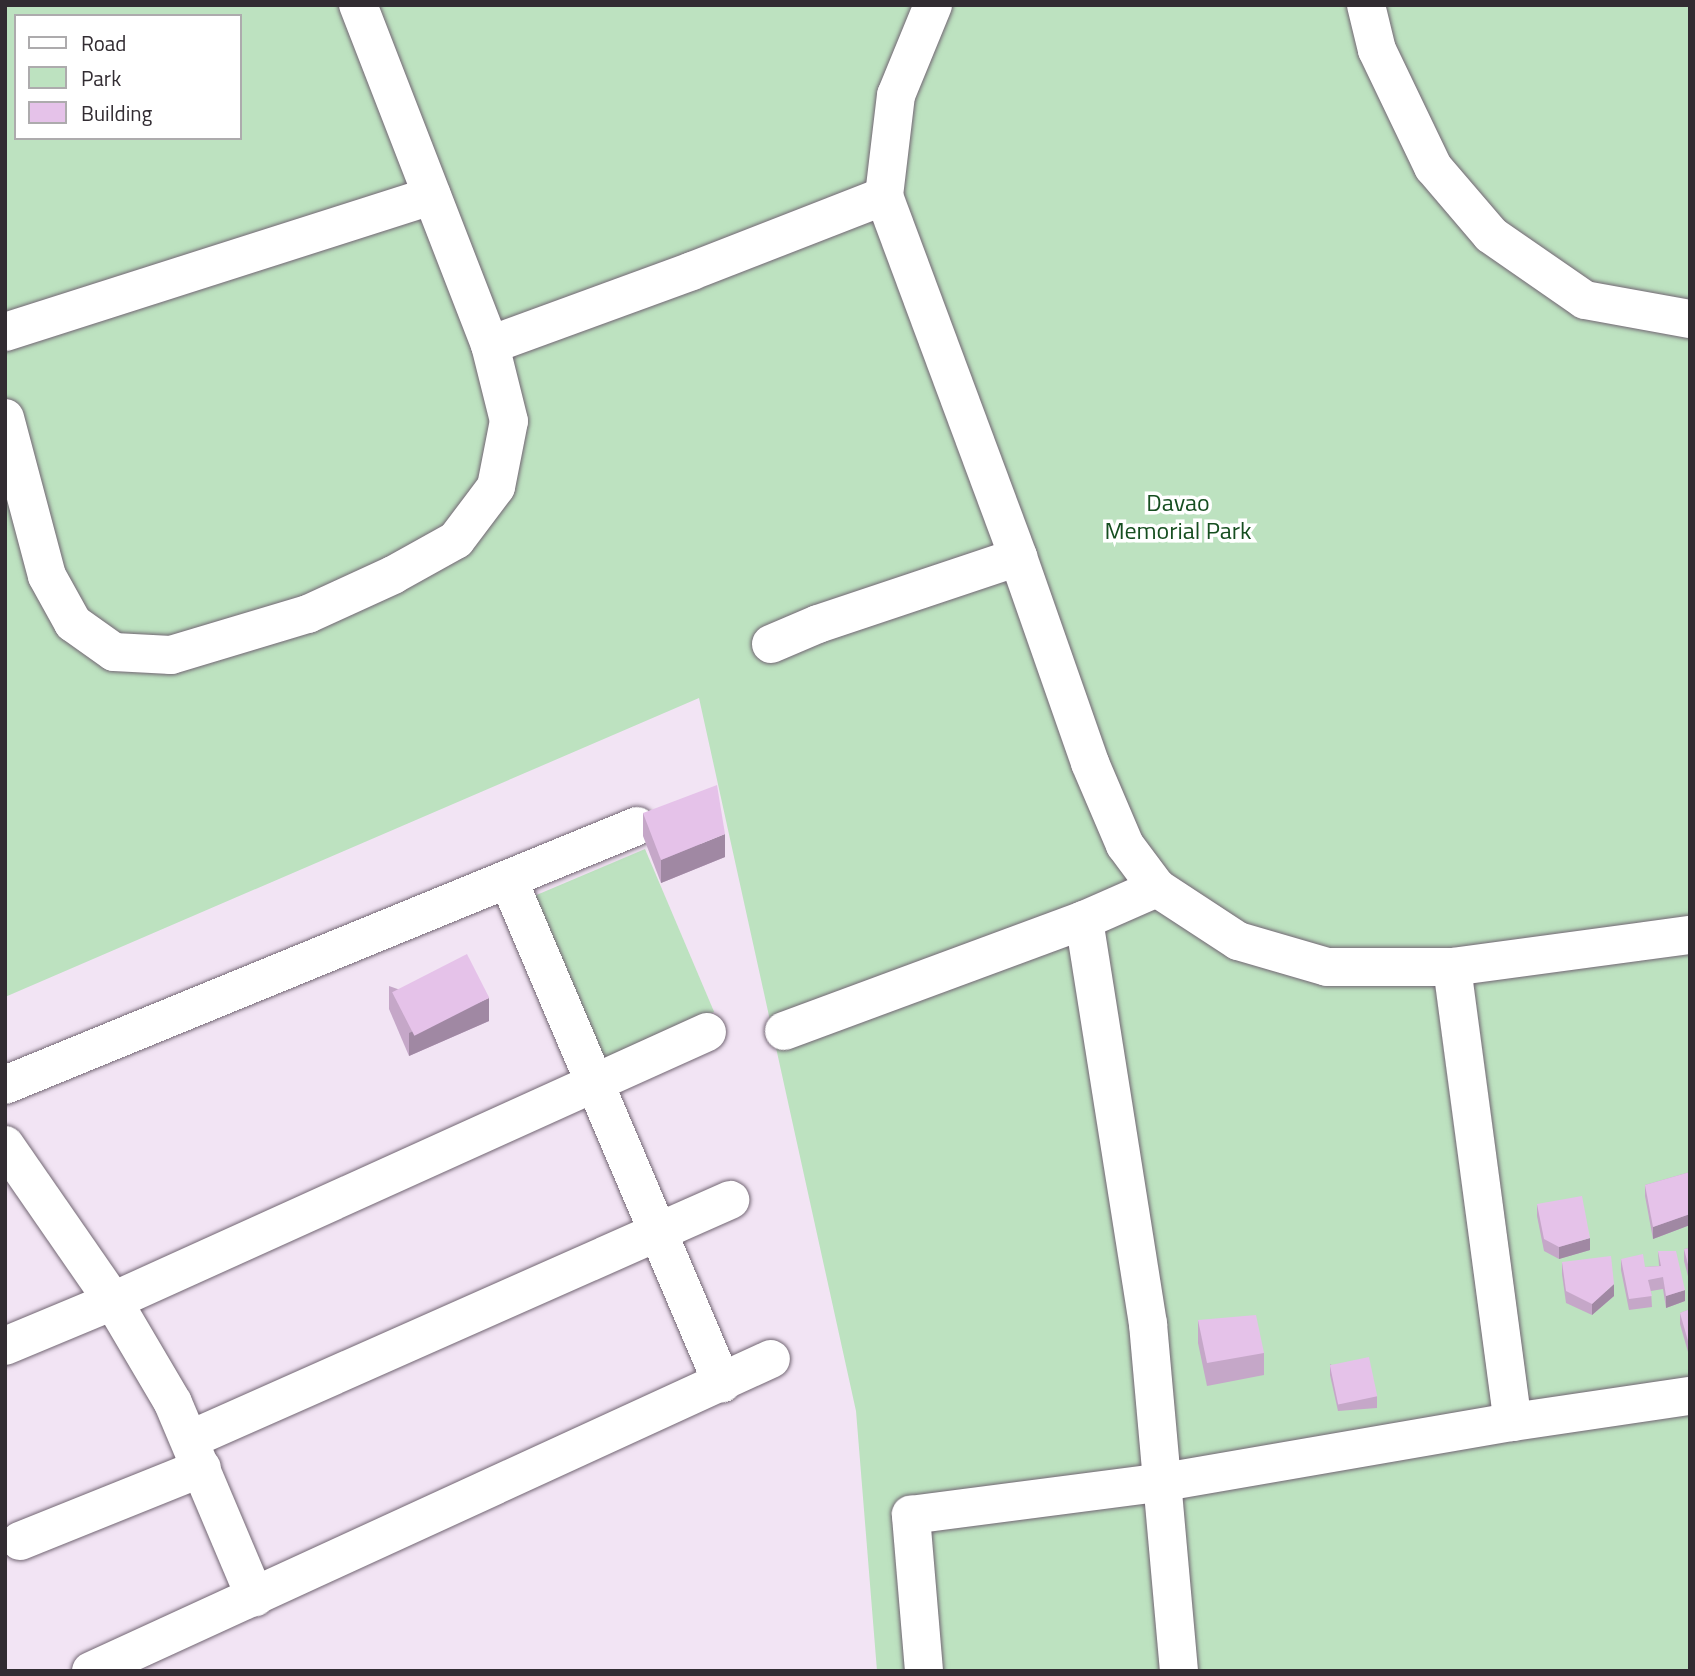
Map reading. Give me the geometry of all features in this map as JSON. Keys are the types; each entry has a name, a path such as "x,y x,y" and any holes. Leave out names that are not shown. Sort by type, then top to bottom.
{"street":[{"path":"5,418 47,576 73,622 114,652 171,655 308,614 393,575 456,540 496,487 509,421 490,345 358,5"},
{"path":"933,5 896,95 884,196 1018,557 1090,763 1125,845 1157,888 1238,941 1326,967 1452,967 1690,934"},
{"path":"1366,5 1377,50 1433,167 1491,235 1585,300 1690,319"},
{"path":"5,332 432,196"},
{"path":"490,345 692,271 884,196"},
{"path":"771,644 818,624 1018,557"},
{"path":"5,1085 637,826"},
{"path":"508,879 722,1383"},
{"path":"785,1031 1084,920 1157,888"},
{"path":"1084,920 1148,1324 1179,1671"},
{"path":"1452,967 1513,1422"},
{"path":"5,1346 113,1301 707,1032"},
{"path":"5,1145 113,1301 196,1453 255,1597"},
{"path":"20,1541 196,1453 657,1231 730,1200"},
{"path":"90,1671 771,1359"},
{"path":"924,1671 912,1516 1164,1482 1513,1422 1690,1396"}],"green space":[{"name":"Davao Memorial Park","path":"5,5 1690,5 1690,1671 877,1671 856,1411 699,698 5,997"},
{"path":"645,849 714,1012 601,1060 532,897"}],"building":[{"path":"717,785 725,834 661,860 643,813"},
{"path":"467,954 489,998 414,1036 392,992"},
{"path":"1690,1172 1690,1214 1653,1227 1645,1185"},
{"path":"1582,1196 1590,1238 1559,1247 1544,1239 1537,1204"},
{"path":"1690,1248 1690,1272 1684,1249"},
{"path":"1658,1251 1676,1251 1685,1290 1666,1296 1663,1277 1648,1280 1652,1296 1629,1299 1621,1259 1643,1254 1645,1267 1661,1266"},
{"path":"1611,1256 1614,1284 1592,1304 1566,1291 1562,1262"},
{"path":"1690,1309 1690,1348 1680,1313"},
{"path":"1256,1315 1264,1353 1207,1363 1198,1320"},
{"path":"1369,1357 1377,1396 1338,1404 1330,1365"}]}
